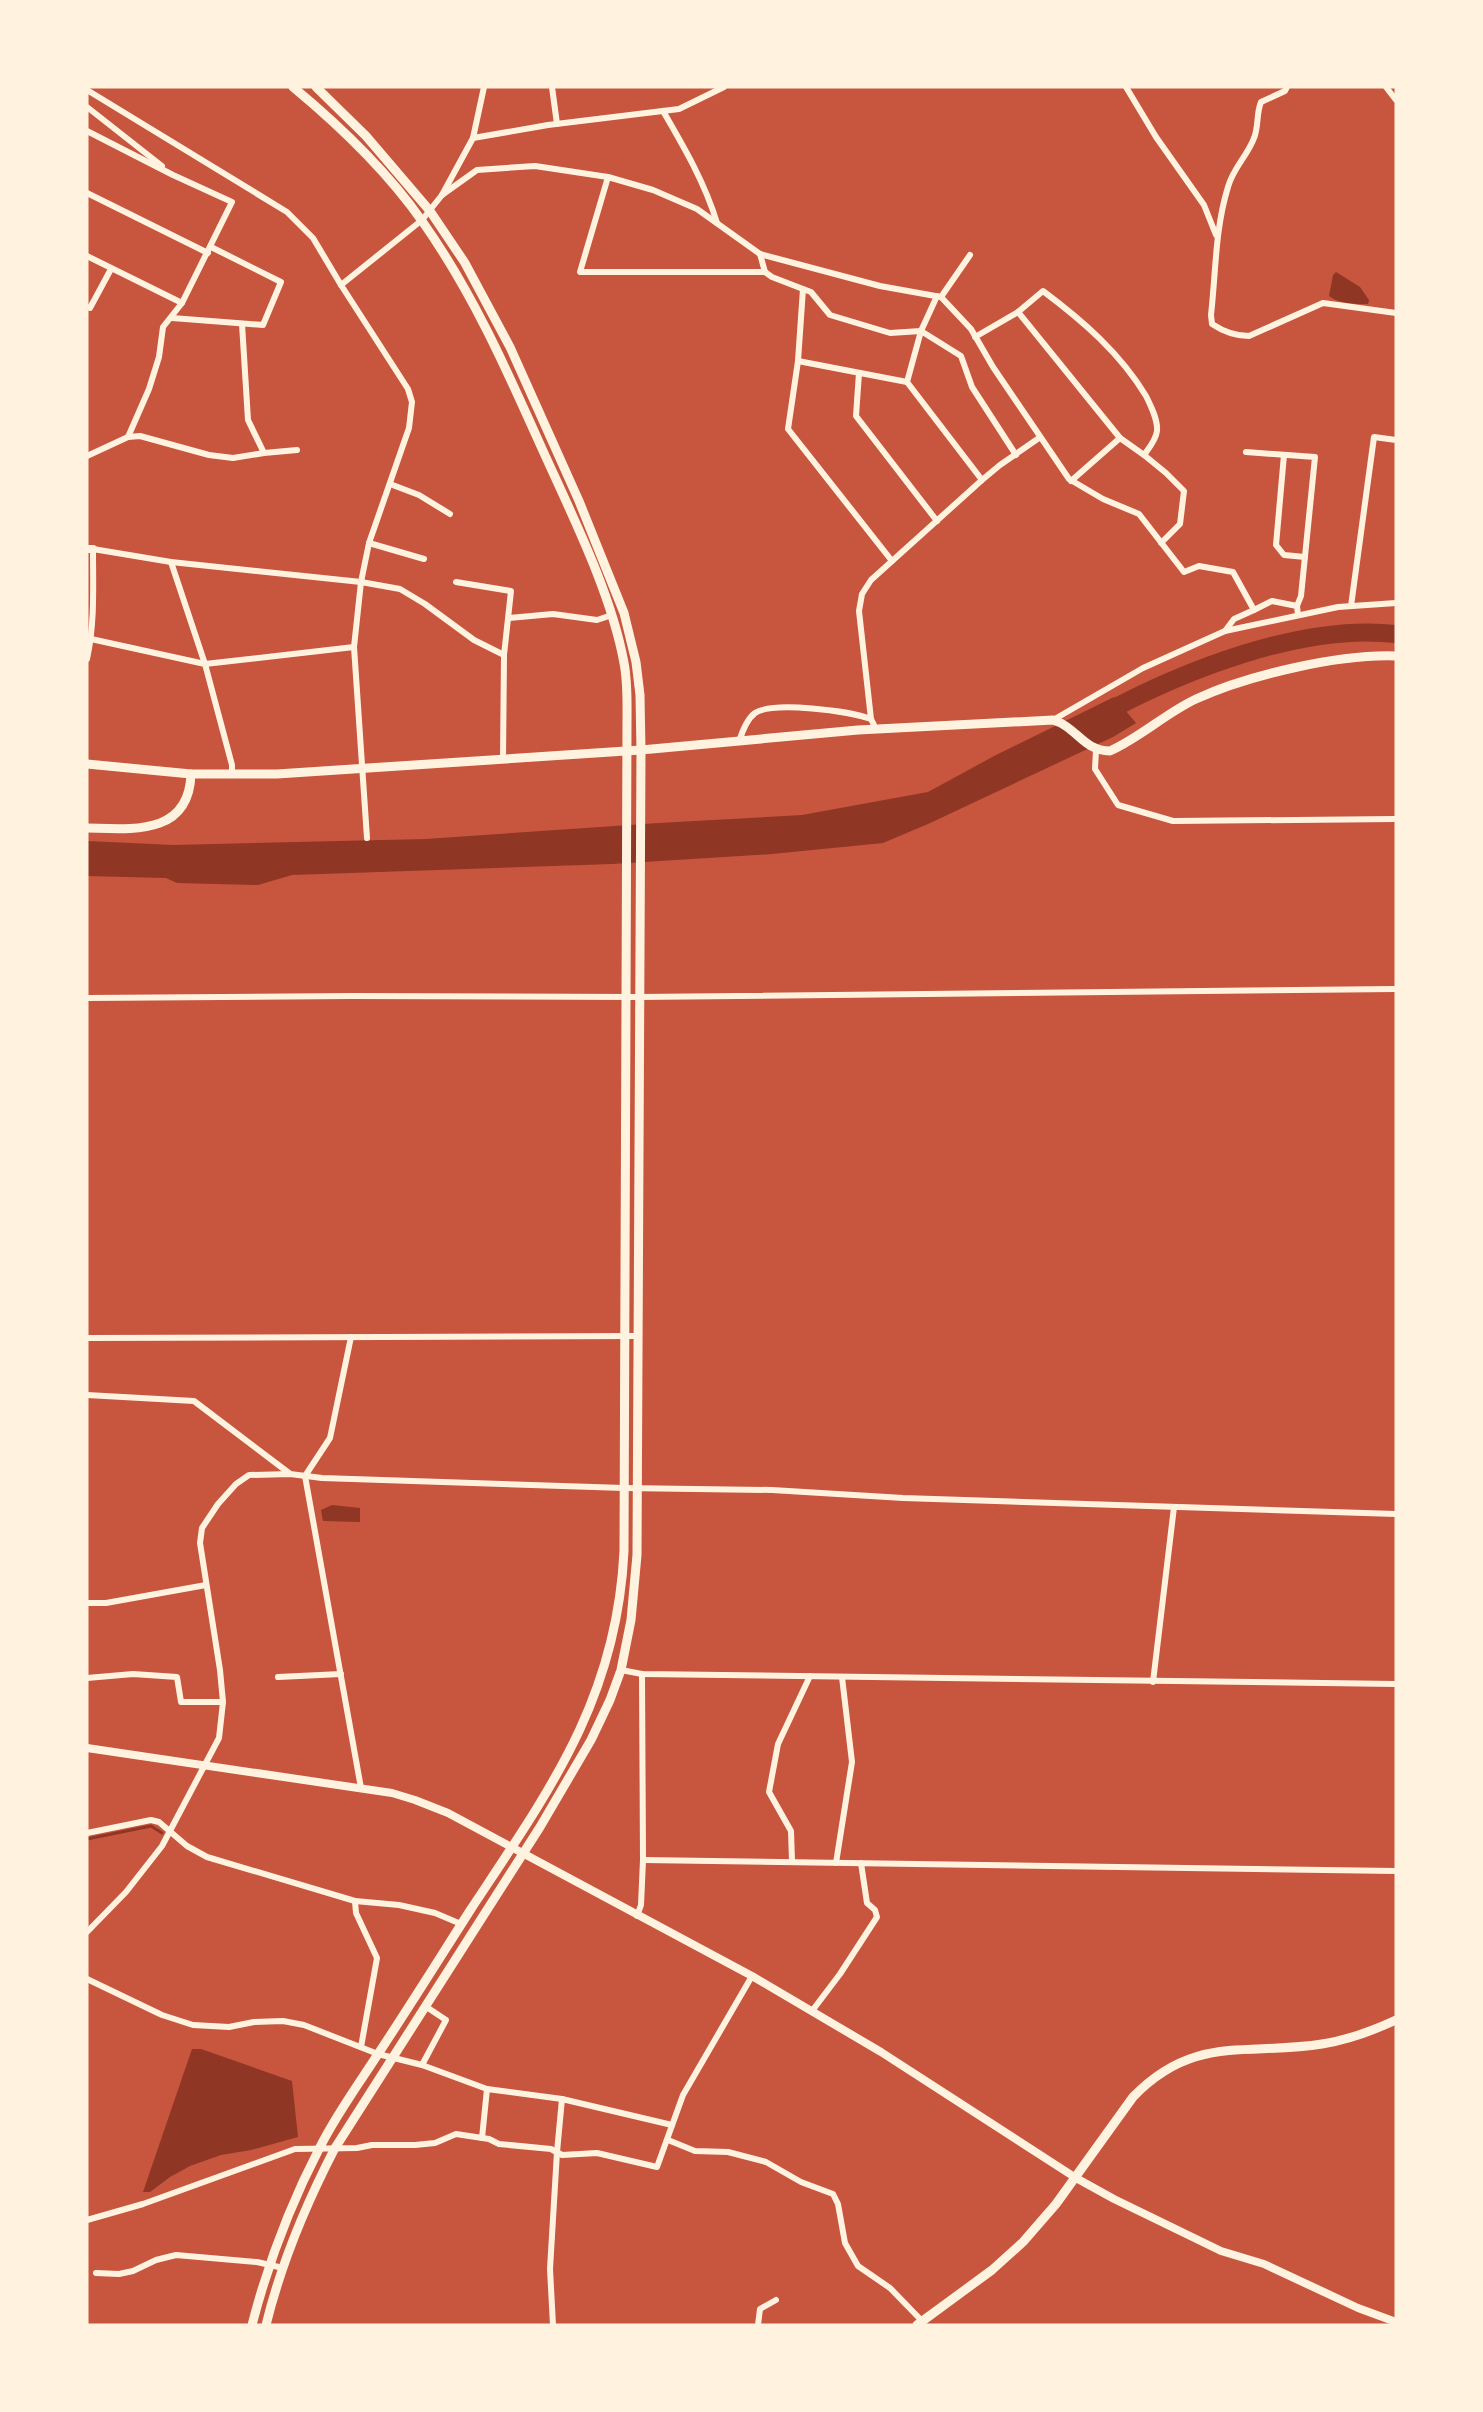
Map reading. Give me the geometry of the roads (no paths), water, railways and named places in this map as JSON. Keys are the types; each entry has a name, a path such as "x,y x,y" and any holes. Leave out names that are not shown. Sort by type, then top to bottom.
{"main road":[{"path":"252,2325 285,2223 319,2149 461,1924 512,1848 579,1735 604,1673 623,1584 627,751 627,695 624,665 612,615 568,507 500,355 460,279 422,220 358,146 293,87"},
{"path":"266,2325 283,2268 316,2184 335,2148 522,1854 591,1740 610,1700 621,1670 631,1620 635,1587 638,1488 640,695 636,662 624,613 579,501 510,347 465,263 430,212 366,136 316,87"},
{"path":"87,764 191,774 231,775 503,760 876,729 1057,721 1093,748 1110,751 1196,699 1230,686 1325,662 1360,657 1396,656"},
{"path":"87,828 135,829 162,822 175,815 185,804 191,784 191,774"},
{"path":"920,2323 992,2270 1023,2242 1076,2178 1133,2097 1148,2082 1178,2062 1221,2050 1323,2044 1358,2035 1396,2020"}],"street":[{"path":"341,285 430,212 442,195 473,138 484,87"},
{"path":"552,87 557,124"},
{"path":"473,138 557,124 679,109 724,87"},
{"path":"1126,87 1156,137 1204,205 1216,236"},
{"path":"1287,87 1286,91 1261,102 1257,111 1255,137 1234,170 1228,186 1216,236 1210,315 1212,324 1238,336 1249,336 1323,303 1396,313"},
{"path":"1386,87 1396,100"},
{"path":"87,90 287,212 313,238 402,379 412,402 409,428 369,543 361,582 354,647 367,838"},
{"path":"87,107 173,175"},
{"path":"663,111 710,200 717,223"},
{"path":"87,131 232,202 182,303 163,327 159,357 128,437"},
{"path":"442,195 477,170 535,166 608,177 653,190 697,209 760,254 880,286 939,297 971,329 1039,438 1071,481 1103,499 1139,514 1184,572 1199,566 1233,572 1254,610"},
{"path":"608,177 580,272 765,272 811,292 830,315 890,333 921,331 961,356 972,387 1016,455"},
{"path":"87,193 281,282 263,325 172,318"},
{"path":"760,254 765,272"},
{"path":"907,382 921,331 939,297 970,255"},
{"path":"87,256 182,303"},
{"path":"87,307 90,308 111,268"},
{"path":"803,289 798,361 788,429 892,561"},
{"path":"975,337 1018,312 1043,291 1090,329 1124,364 1152,408 1157,430 1155,439 1144,455"},
{"path":"1018,312 1120,438 1166,473 1184,491 1180,524 1161,543"},
{"path":"242,324 248,420 264,453"},
{"path":"798,361 907,382 982,480"},
{"path":"859,373 856,416 937,521"},
{"path":"87,456 128,437 140,436 199,453 233,458 297,450"},
{"path":"1351,606 1374,437 1396,440"},
{"path":"876,729 871,719 859,611 862,594 872,580 892,561 982,480 1039,438"},
{"path":"1071,481 1120,438"},
{"path":"1246,452 1315,457 1301,596 1297,606 1298,615"},
{"path":"1284,455 1276,545 1284,555 1305,557"},
{"path":"390,484 419,495 450,514"},
{"path":"369,543 424,559"},
{"path":"87,659 91,639 90,549 171,562 361,582 400,589 425,604 474,640 504,656"},
{"path":"171,562 205,664 232,765 231,775"},
{"path":"456,582 511,591 504,656 503,760"},
{"path":"1225,631 1234,619 1272,601 1297,606"},
{"path":"1057,721 1143,668 1225,631 1351,606 1396,603"},
{"path":"509,618 553,614 597,620 612,615"},
{"path":"91,639 205,664 354,647"},
{"path":"739,742 752,715 771,708 830,711 857,714 871,719"},
{"path":"1093,748 1095,769 1118,805 1173,821 1396,819"},
{"path":"87,998 638,997 1396,989"},
{"path":"87,1338 638,1336"},
{"path":"351,1337 330,1438 305,1476 361,1788"},
{"path":"87,1395 194,1401 290,1474"},
{"path":"87,1932 126,1892 162,1846 219,1738 223,1702 220,1670 200,1543 202,1528 218,1504 236,1484 249,1475 290,1474 624,1488 772,1490 903,1498 1396,1514"},
{"path":"1153,1682 1174,1507"},
{"path":"87,1603 116,1601 206,1584"},
{"path":"621,1670 642,1674 1396,1684"},
{"path":"87,1678 133,1674 177,1677 181,1702 223,1702"},
{"path":"278,1677 341,1674"},
{"path":"637,1916 641,1905 643,1860 642,1674"},
{"path":"792,1861 791,1831 769,1792 778,1744 810,1676"},
{"path":"836,1863 852,1762 842,1677"},
{"path":"87,1748 361,1788 415,1800 448,1813 752,1976 944,2091 1076,2178 1221,2251 1264,2264 1358,2308 1396,2322"},
{"path":"87,1833 151,1820 159,1822 187,1846 207,1857 355,1901 399,1905 435,1913 461,1924"},
{"path":"643,1860 1396,1871"},
{"path":"812,2011 840,1974 877,1917 875,1910 867,1903 861,1863"},
{"path":"355,1901 356,1913 377,1958 361,2047"},
{"path":"87,2220 143,2204 296,2149 415,2145 435,2143 456,2134 482,2138 499,2144 551,2149 562,2155 597,2153 657,2167 683,2095 752,1976"},
{"path":"87,1979 162,2014 194,2025 228,2027 254,2022 283,2021 304,2025 378,2054 423,2065 487,2089 562,2099 672,2125"},
{"path":"423,2065 446,2020 425,2006"},
{"path":"482,2138 487,2089"},
{"path":"553,2325 550,2269 562,2099"},
{"path":"668,2140 695,2151 728,2152 766,2162 801,2182 832,2194 838,2204 845,2243 858,2266 890,2288 920,2323"},
{"path":"96,2273 119,2274 133,2271 156,2260 176,2255 270,2264 283,2268"},
{"path":"758,2325 760,2309 776,2300"}],"waterway":[{"path":"1101,715 1133,698 1205,667 1283,643 1322,636 1360,633 1396,634"},
{"path":"87,1839 151,1826 162,1833"}]}
